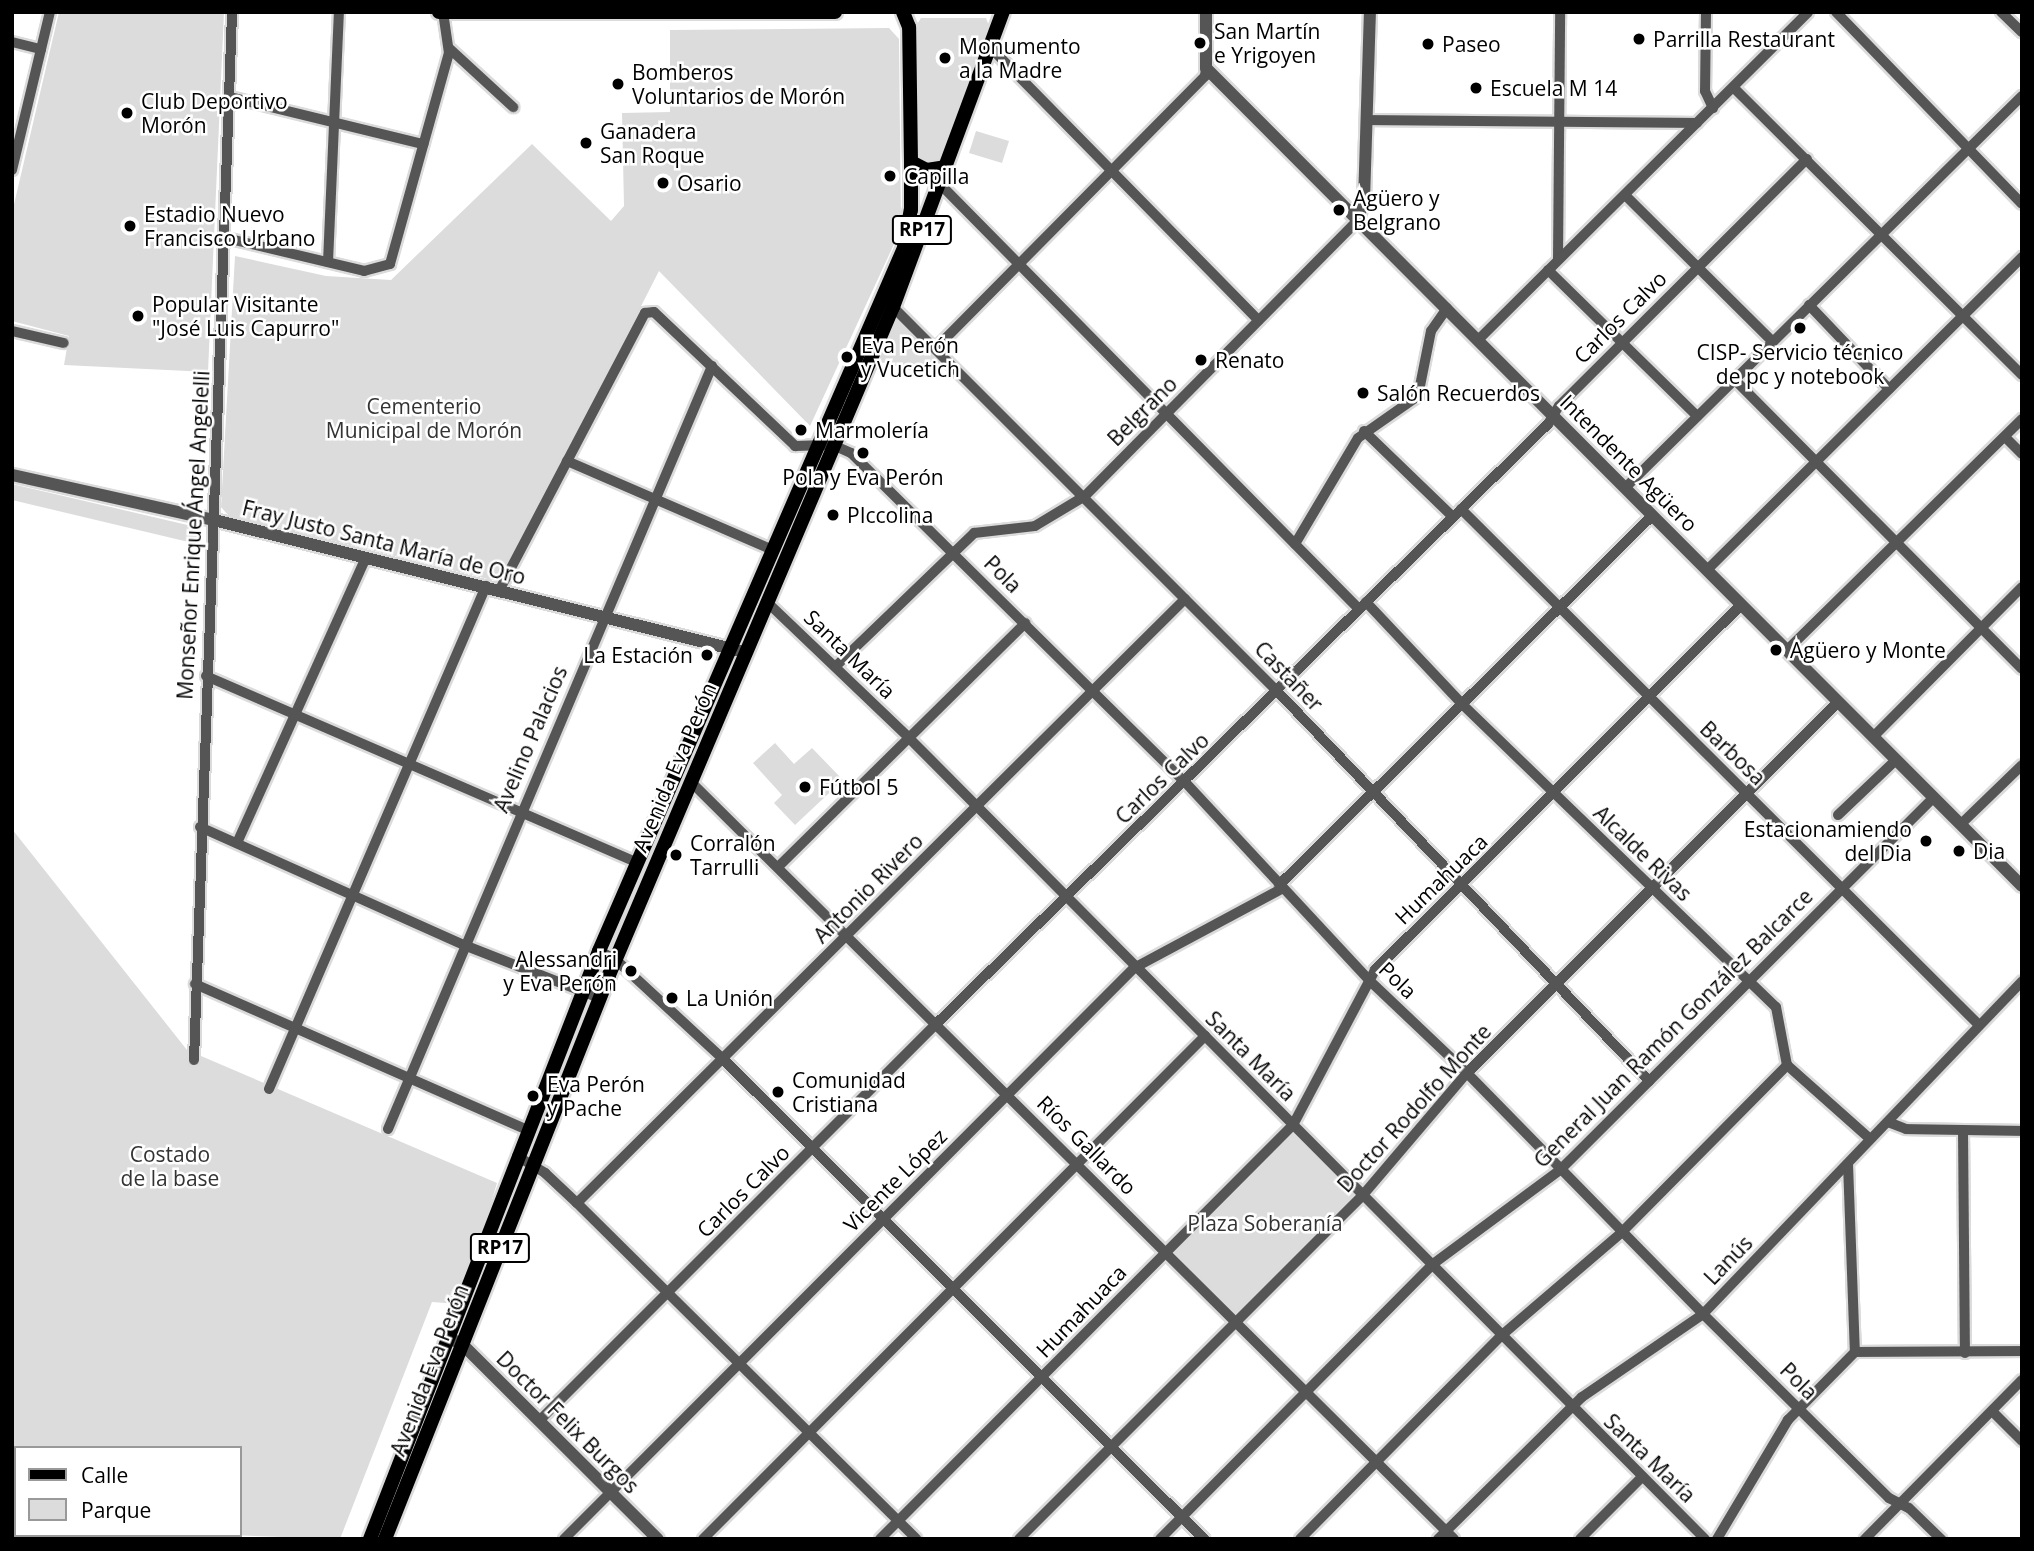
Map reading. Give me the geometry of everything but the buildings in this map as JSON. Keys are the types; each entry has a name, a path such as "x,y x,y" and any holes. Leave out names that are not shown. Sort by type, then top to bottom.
{"main road":[{"path":"442,12 835,12"},
{"name":"Avenida Eva Perón","path":"370,1539 454,1340 533,1166 599,998 690,781 773,550 904,248 911,210 911,162 909,27 903,12"},
{"name":"Avenida Eva Perón","path":"385,1539 517,1156 599,951 636,862 738,651 768,603 893,307 1003,12"},
{"path":"911,162 927,170 945,167"}],"street":[{"path":"12,170 50,12"},
{"name":"Monseñor Enrique Ángel Angelelli","path":"194,1060 200,827 226,238 232,12"},
{"path":"328,262 339,12"},
{"path":"226,238 376,271 390,264 396,253 450,49 442,12"},
{"path":"936,348 1205,76 1206,12"},
{"path":"1357,221 1364,201 1370,12"},
{"path":"1558,259 1560,12"},
{"path":"1706,12 1705,91 1713,108"},
{"path":"1478,340 1808,12"},
{"path":"1836,12 2022,205"},
{"path":"2001,12 2022,32"},
{"path":"12,42 41,49"},
{"path":"990,47 1258,320"},
{"path":"450,49 513,107"},
{"name":"Intendente Agüero","path":"1206,68 1357,221 1627,486 1788,649 1837,703 1962,823 2022,886"},
{"path":"1734,88 2022,375"},
{"path":"1627,486 2022,96"},
{"path":"230,97 423,144"},
{"path":"1367,120 1697,123"},
{"name":"Carlos Calvo","path":"539,1421 937,1023 1278,692 1362,605 1461,509 1623,341 1807,159"},
{"name":"Alcalde Rivas","path":"939,183 1295,544 1362,605 1778,1011 1787,1065"},
{"path":"1625,195 1772,341"},
{"name":"Belgrano","path":"836,666 953,551 983,529 1047,522 1085,496 1357,221"},
{"path":"1708,569 2022,257"},
{"path":"1548,270 1623,341 1696,416"},
{"path":"1809,305 1889,389"},
{"name":"Castañer","path":"893,307 1085,496 1278,692 1649,1081"},
{"path":"1295,544 1364,431 1390,419 1418,396 1431,331 1447,308"},
{"path":"500,589 648,311 712,366 795,446 833,445"},
{"path":"12,331 64,343"},
{"name":"Avelino Palacios","path":"388,1129 519,813 712,366"},
{"path":"1735,380 2022,669"},
{"path":"1788,649 2022,419"},
{"path":"1364,431 1452,517"},
{"path":"2005,437 2022,454"},
{"name":"Pola","path":"833,445 851,453 953,551 1185,782 1369,980 1467,1073 1560,1170 1798,1407 1941,1539"},
{"path":"567,461 773,550"},
{"name":"Fray Justo Santa María de Oro","path":"12,475 214,520 365,559 500,589 738,651"},
{"name":"Barbosa","path":"1461,509 1979,1025"},
{"name":"Vicente López","path":"564,1539 1135,968 1281,886 1653,515"},
{"path":"237,843 298,716 365,559"},
{"path":"268,1089 486,586"},
{"path":"1874,737 2022,587"},
{"name":"Antonio Rivero","path":"577,1203 1185,599"},
{"name":"Santa María","path":"768,603 907,736 975,808 1705,1539"},
{"name":"Humahuaca","path":"880,1539 1293,1125 1369,980 1462,885 1556,795 1742,604"},
{"path":"779,866 907,736 1025,623"},
{"path":"206,676 636,862"},
{"name":"Doctor Rodolfo Monte","path":"1019,1539 1363,1195 1467,1073 1837,703"},
{"path":"1838,815 1896,760"},
{"path":"1962,823 2022,765"},
{"name":"Ríos Gallardo","path":"690,781 779,866 1454,1539"},
{"name":"General Juan Ramón González Balcarce","path":"1160,1539 1433,1264 1560,1170 1934,797"},
{"path":"200,827 464,945 599,998"},
{"path":"599,951 615,959 722,1058 1204,1539"},
{"name":"Lanús","path":"1438,1539 1571,1407 1703,1314 2022,981"},
{"path":"195,984 528,1130"},
{"path":"703,1539 1205,1036"},
{"path":"1300,1539 1502,1335 1622,1232 1787,1065 1870,1139"},
{"path":"1888,1122 1906,1129 2022,1130"},
{"path":"1963,1130 1965,1353"},
{"path":"517,1156 577,1203 916,1539"},
{"path":"1847,1164 1856,1352"},
{"name":"Doctor Felix Burgos","path":"454,1340 658,1539"},
{"path":"1717,1539 1798,1407 1856,1352 2022,1351"},
{"path":"1865,1539 2022,1380"},
{"path":"1993,1412 2022,1441"},
{"path":"1580,1539 1642,1477"}],"green space":[{"name":"Club Deportivo Morón","path":"59,12 224,12 208,372 64,365 69,336 12,321 12,213"},
{"path":"921,18 986,18 989,26 939,162 930,165 916,158 917,24"},
{"name":"Cementerio Municipal de Morón","path":"889,28 899,39 901,229 810,426 659,271 500,582 228,515 221,507 235,256 326,276 391,280 532,144 611,221 624,206 622,113 670,112 670,30"},
{"path":"976,131 1009,141 1002,163 969,153"},
{"path":"897,317 940,362 918,372 880,362"},
{"path":"12,484 196,527 197,544 12,500"},
{"path":"733,657 613,942 611,941"},
{"name":"Fútbol 5","path":"775,743 794,764 812,748 843,780 795,825 774,803 782,795 753,763"},
{"name":"Costado de la base","path":"12,829 187,1050 497,1183 460,1304 432,1302 340,1539 242,1535 242,1446 14,1446 12,1476"},
{"name":"Plaza Soberanía","path":"1293,1125 1363,1195 1237,1320 1166,1252"}],"place":[{"name":"Parrilla Restaurant","path":"1639,39"},
{"name":"San Martín e Yrigoyen","path":"1200,43"},
{"name":"Paseo","path":"1428,44"},
{"name":"Monumento a la Madre","path":"945,58"},
{"name":"Bomberos Voluntarios de Morón","path":"618,84"},
{"name":"Escuela M 14","path":"1476,88"},
{"name":"Club Deportivo Morón","path":"127,113"},
{"name":"Ganadera San Roque","path":"586,143"},
{"name":"Capilla","path":"890,176"},
{"name":"Osario","path":"663,183"},
{"name":"Agüero y Belgrano","path":"1339,210"},
{"name":"Estadio Nuevo Francisco Urbano","path":"130,226"},
{"name":"Popular Visitante \"José Luis Capurro\"","path":"138,316"},
{"name":"CISP- Servicio técnico de pc y notebook","path":"1800,328"},
{"name":"Eva Perón y Vucetich","path":"847,357"},
{"name":"Renato","path":"1201,360"},
{"name":"Salón Recuerdos","path":"1363,393"},
{"name":"Marmolería","path":"801,430"},
{"name":"Pola y Eva Perón","path":"863,453"},
{"name":"PIccolina","path":"833,515"},
{"name":"Agüero y Monte","path":"1776,650"},
{"name":"La Estación","path":"707,655"},
{"name":"Fútbol 5","path":"805,787"},
{"name":"Estacionamiendo del Dia","path":"1926,841"},
{"name":"Dia","path":"1959,851"},
{"name":"Corralón Tarrulli","path":"676,855"},
{"name":"Alessandri y Eva Perón","path":"631,971"},
{"name":"La Unión","path":"672,998"},
{"name":"Comunidad Cristiana","path":"778,1092"},
{"name":"Eva Perón y Pache","path":"533,1096"}]}
